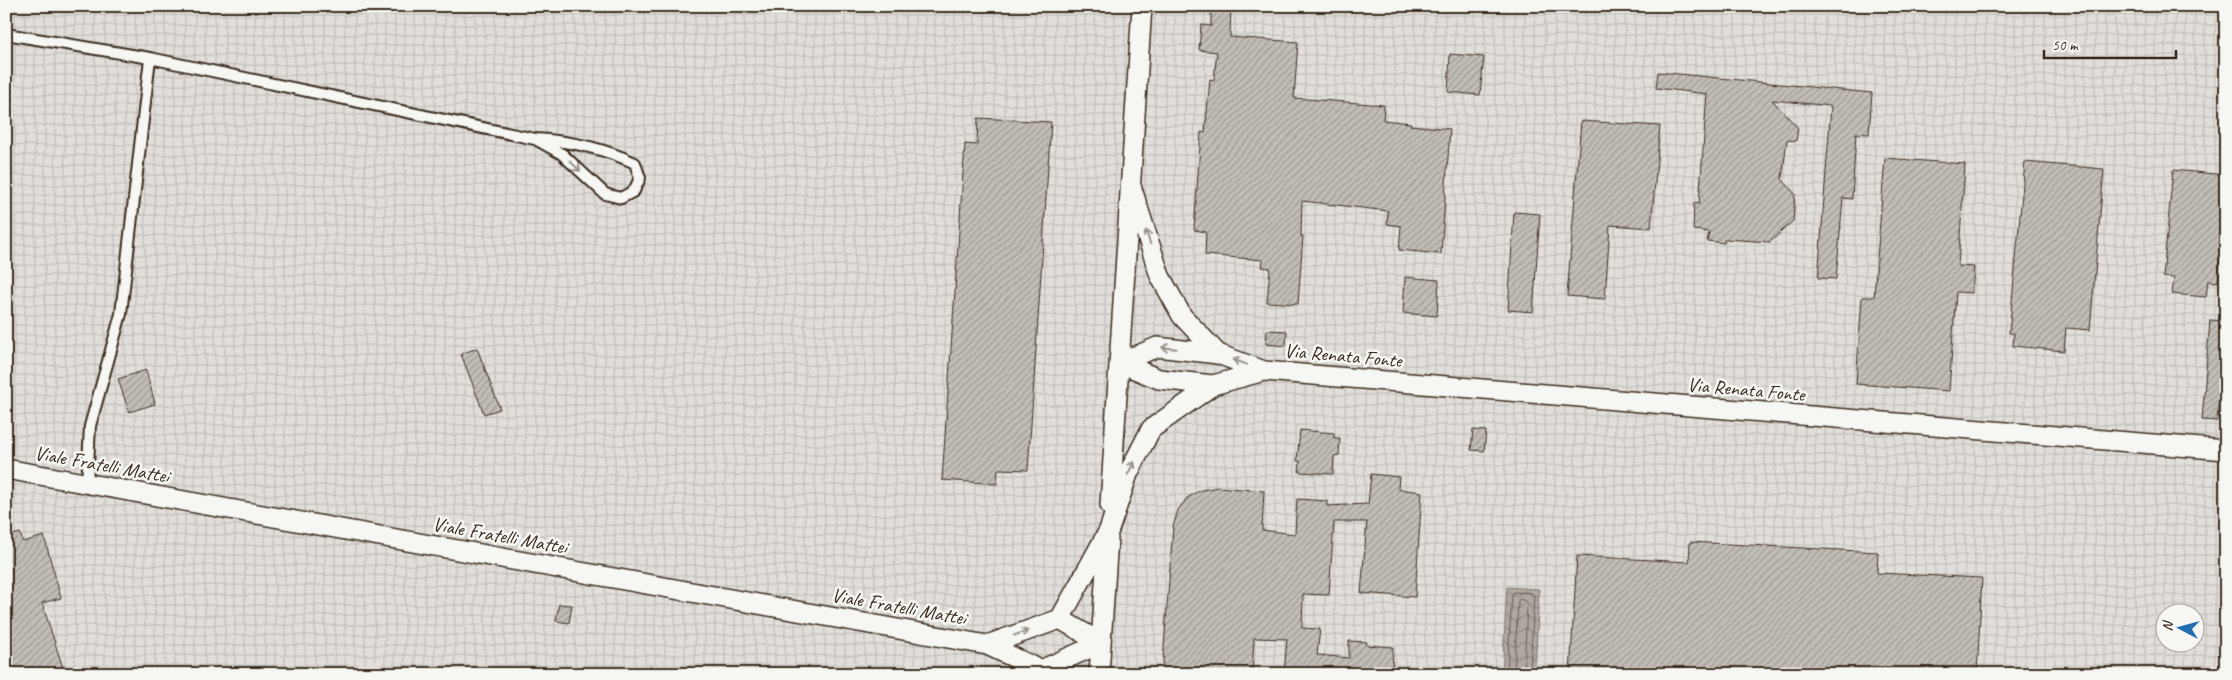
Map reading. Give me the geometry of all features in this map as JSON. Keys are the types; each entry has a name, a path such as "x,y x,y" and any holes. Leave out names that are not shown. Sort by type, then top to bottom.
{"street":[{"path":"1099,674 1142,6"},
{"name":"Via Renata Fonte","path":"1131,186 1160,276 1182,316 1218,354"},
{"name":"Via Renata Fonte","path":"1120,363 1157,347 1218,354 1264,371 2226,450"},
{"name":"Via Renata Fonte","path":"1120,363 1159,379 1213,385"},
{"name":"Via Renata Fonte","path":"1109,530 1128,474 1151,429 1213,385 1264,371"},
{"name":"Viale Fratelli Mattei","path":"6,469 986,645 1042,672 1101,643"},
{"path":"1101,643 1060,619 1109,530"},
{"name":"Viale Fratelli Mattei","path":"986,645 1060,619"}],"lane":[{"path":"6,34 150,58 535,139 568,141 616,154 635,163 640,178 634,191 621,198 605,194 562,154 535,139"},
{"path":"87,485 90,426 121,314 150,58"}],"shaded area":[{"path":"6,6 2226,6 2226,674 6,674"}],"water":[{"path":"1507,587 1539,589 1535,674 1502,674"}],"building":[{"path":"1211,6 1231,6 1230,37 1298,42 1294,98 1384,105 1383,120 1450,129 1441,254 1399,250 1401,226 1387,224 1388,211 1302,201 1301,236 1303,236 1298,304 1267,302 1270,268 1262,267 1263,260 1205,255 1206,232 1194,230 1201,132 1205,133 1210,79 1214,80 1217,52 1199,50 1201,25 1211,26"},
{"path":"1450,54 1484,57 1480,95 1448,92"},
{"path":"1658,72 1872,93 1869,134 1856,133 1852,199 1843,198 1836,279 1818,278 1831,106 1772,100 1798,128 1796,141 1787,140 1782,179 1795,194 1793,221 1770,242 1725,239 1724,243 1707,241 1709,232 1693,230 1694,203 1699,204 1707,94 1656,88"},
{"path":"978,118 1051,122 1028,470 998,469 997,484 942,480 965,144 977,145"},
{"path":"1581,121 1660,126 1651,228 1610,225 1605,299 1567,296"},
{"path":"1885,158 1965,164 1958,266 1974,267 1972,293 1956,292 1949,391 1856,384 1862,297 1874,297"},
{"path":"2025,162 2104,169 2090,330 2066,328 2064,351 2013,346 2014,333 2009,333"},
{"path":"2173,170 2226,175 2226,229 2223,229 2218,282 2208,281 2206,297 2172,294 2174,278 2163,277"},
{"path":"1514,212 1540,214 1533,312 1508,310"},
{"path":"1405,277 1439,280 1437,316 1403,313"},
{"path":"2210,320 2226,321 2226,382 2220,381 2217,421 2202,420"},
{"path":"1267,330 1287,331 1286,346 1266,344"},
{"path":"477,348 500,409 484,414 461,354"},
{"path":"146,370 155,404 129,412 118,379"},
{"path":"1300,430 1334,433 1334,438 1340,438 1339,455 1334,456 1333,474 1299,472 1300,461 1297,461"},
{"path":"1473,430 1486,431 1484,451 1471,450"},
{"path":"1371,474 1399,477 1398,489 1422,492 1415,597 1361,593 1367,522 1334,522 1329,595 1303,594 1302,628 1320,629 1317,655 1349,658 1349,641 1367,642 1366,645 1393,647 1392,674 1284,674 1287,639 1254,638 1252,674 1162,674 1173,527 1178,510 1187,498 1201,490 1218,487 1264,491 1262,530 1295,534 1297,499 1327,501 1327,506 1368,504"},
{"path":"20,533 23,542 44,536 61,598 42,603 65,674 6,674 6,537"},
{"path":"1690,542 1878,552 1877,573 1982,578 1977,674 1570,674 1577,556 1689,562"},
{"path":"559,604 572,605 569,623 556,621"}]}
